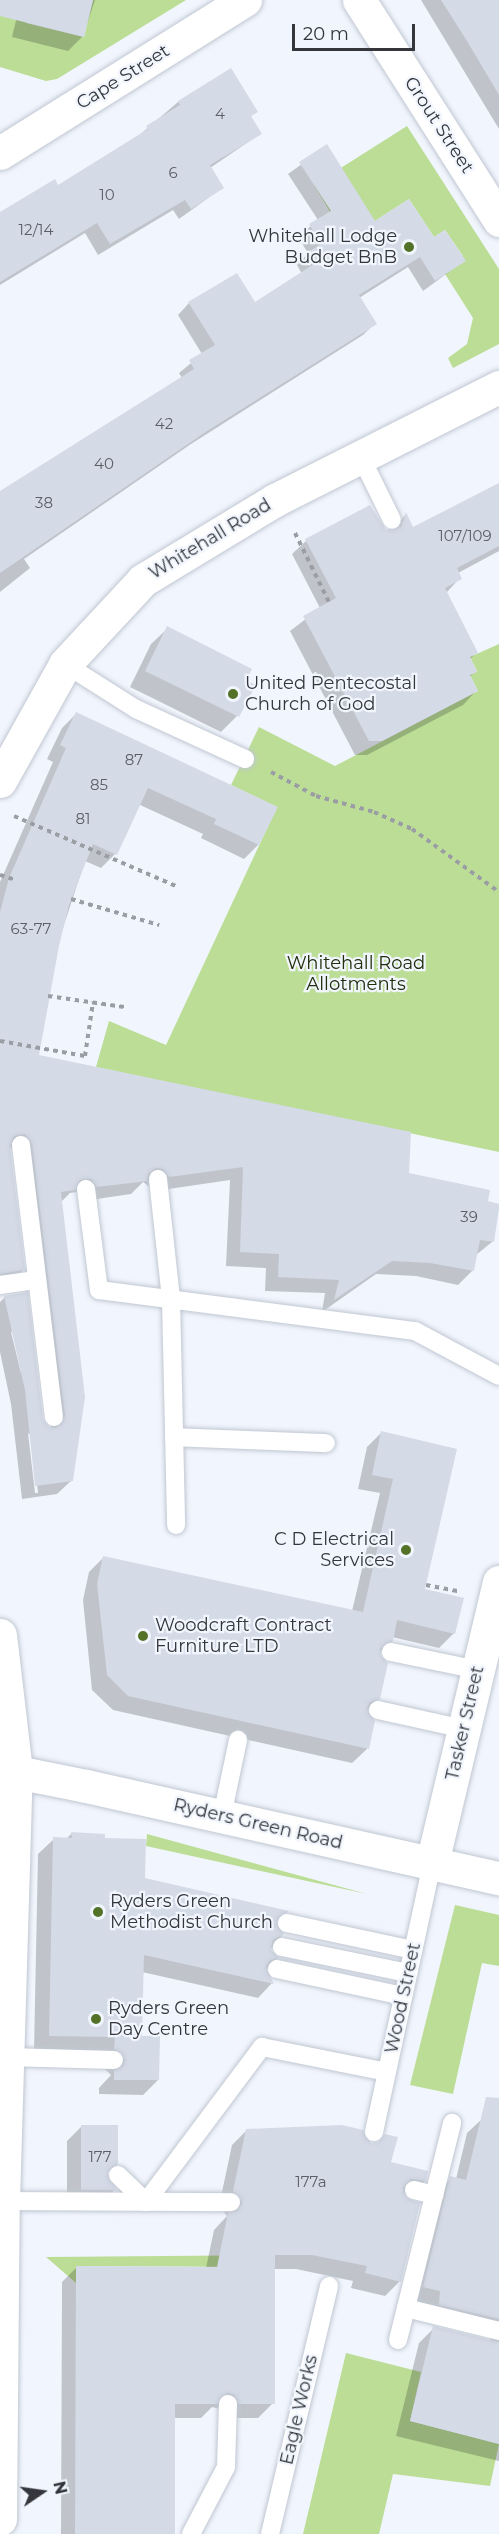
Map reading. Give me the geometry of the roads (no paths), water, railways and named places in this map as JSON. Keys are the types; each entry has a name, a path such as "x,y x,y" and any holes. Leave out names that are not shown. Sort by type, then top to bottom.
{"street":[{"name":"Cape Street","path":"2,148 245,0"},
{"name":"Grout Street","path":"359,0 499,220"},
{"name":"Whitehall Road","path":"0,781 65,663 143,580 275,500 499,387"},
{"name":"Tasker Street","path":"432,1863 478,1670 485,1588"},
{"path":"0,1635 8,1772 7,2056 3,2201 0,2519"},
{"name":"Ryders Green Road","path":"8,1772 222,1816 499,1878"}],"lane":[{"path":"361,457 392,520"},
{"path":"65,663 136,709 245,759"},
{"path":"21,1145 35,1280 54,1417"},
{"path":"158,1179 171,1299 176,1525"},
{"path":"86,1189 99,1290 416,1331 499,1376"},
{"path":"0,1285 35,1280"},
{"path":"174,1437 326,1443"},
{"path":"391,1652 478,1670"},
{"path":"378,1710 464,1729"},
{"path":"222,1816 238,1740"},
{"name":"Wood Street","path":"374,2132 432,1863"},
{"path":"287,1923 413,1950"},
{"path":"282,1947 408,1973"},
{"path":"277,1969 403,1996"},
{"path":"146,2202 262,2047 387,2072"},
{"path":"7,2056 114,2060"},
{"path":"398,2340 452,2123"},
{"path":"118,2175 146,2202"},
{"path":"414,2190 434,2195"},
{"path":"3,2201 231,2202"},
{"name":"Eagle Works","path":"270,2534 329,2286"},
{"path":"406,2308 456,2314 499,2331"},
{"path":"191,2534 226,2467 228,2404"}],"place":[{"name":"Whitehall Lodge Budget BnB","path":"409,247"},
{"name":"United Pentecostal Church of God","path":"233,694"},
{"name":"C D Electrical Services","path":"406,1550"},
{"name":"Woodcraft Contract Furniture LTD","path":"143,1636"},
{"name":"Ryders Green Methodist Church","path":"98,1912"},
{"name":"Ryders Green Day Centre","path":"96,2019"}],"park label":[{"name":"Whitehall Road Allotments","path":"356,974"}]}
